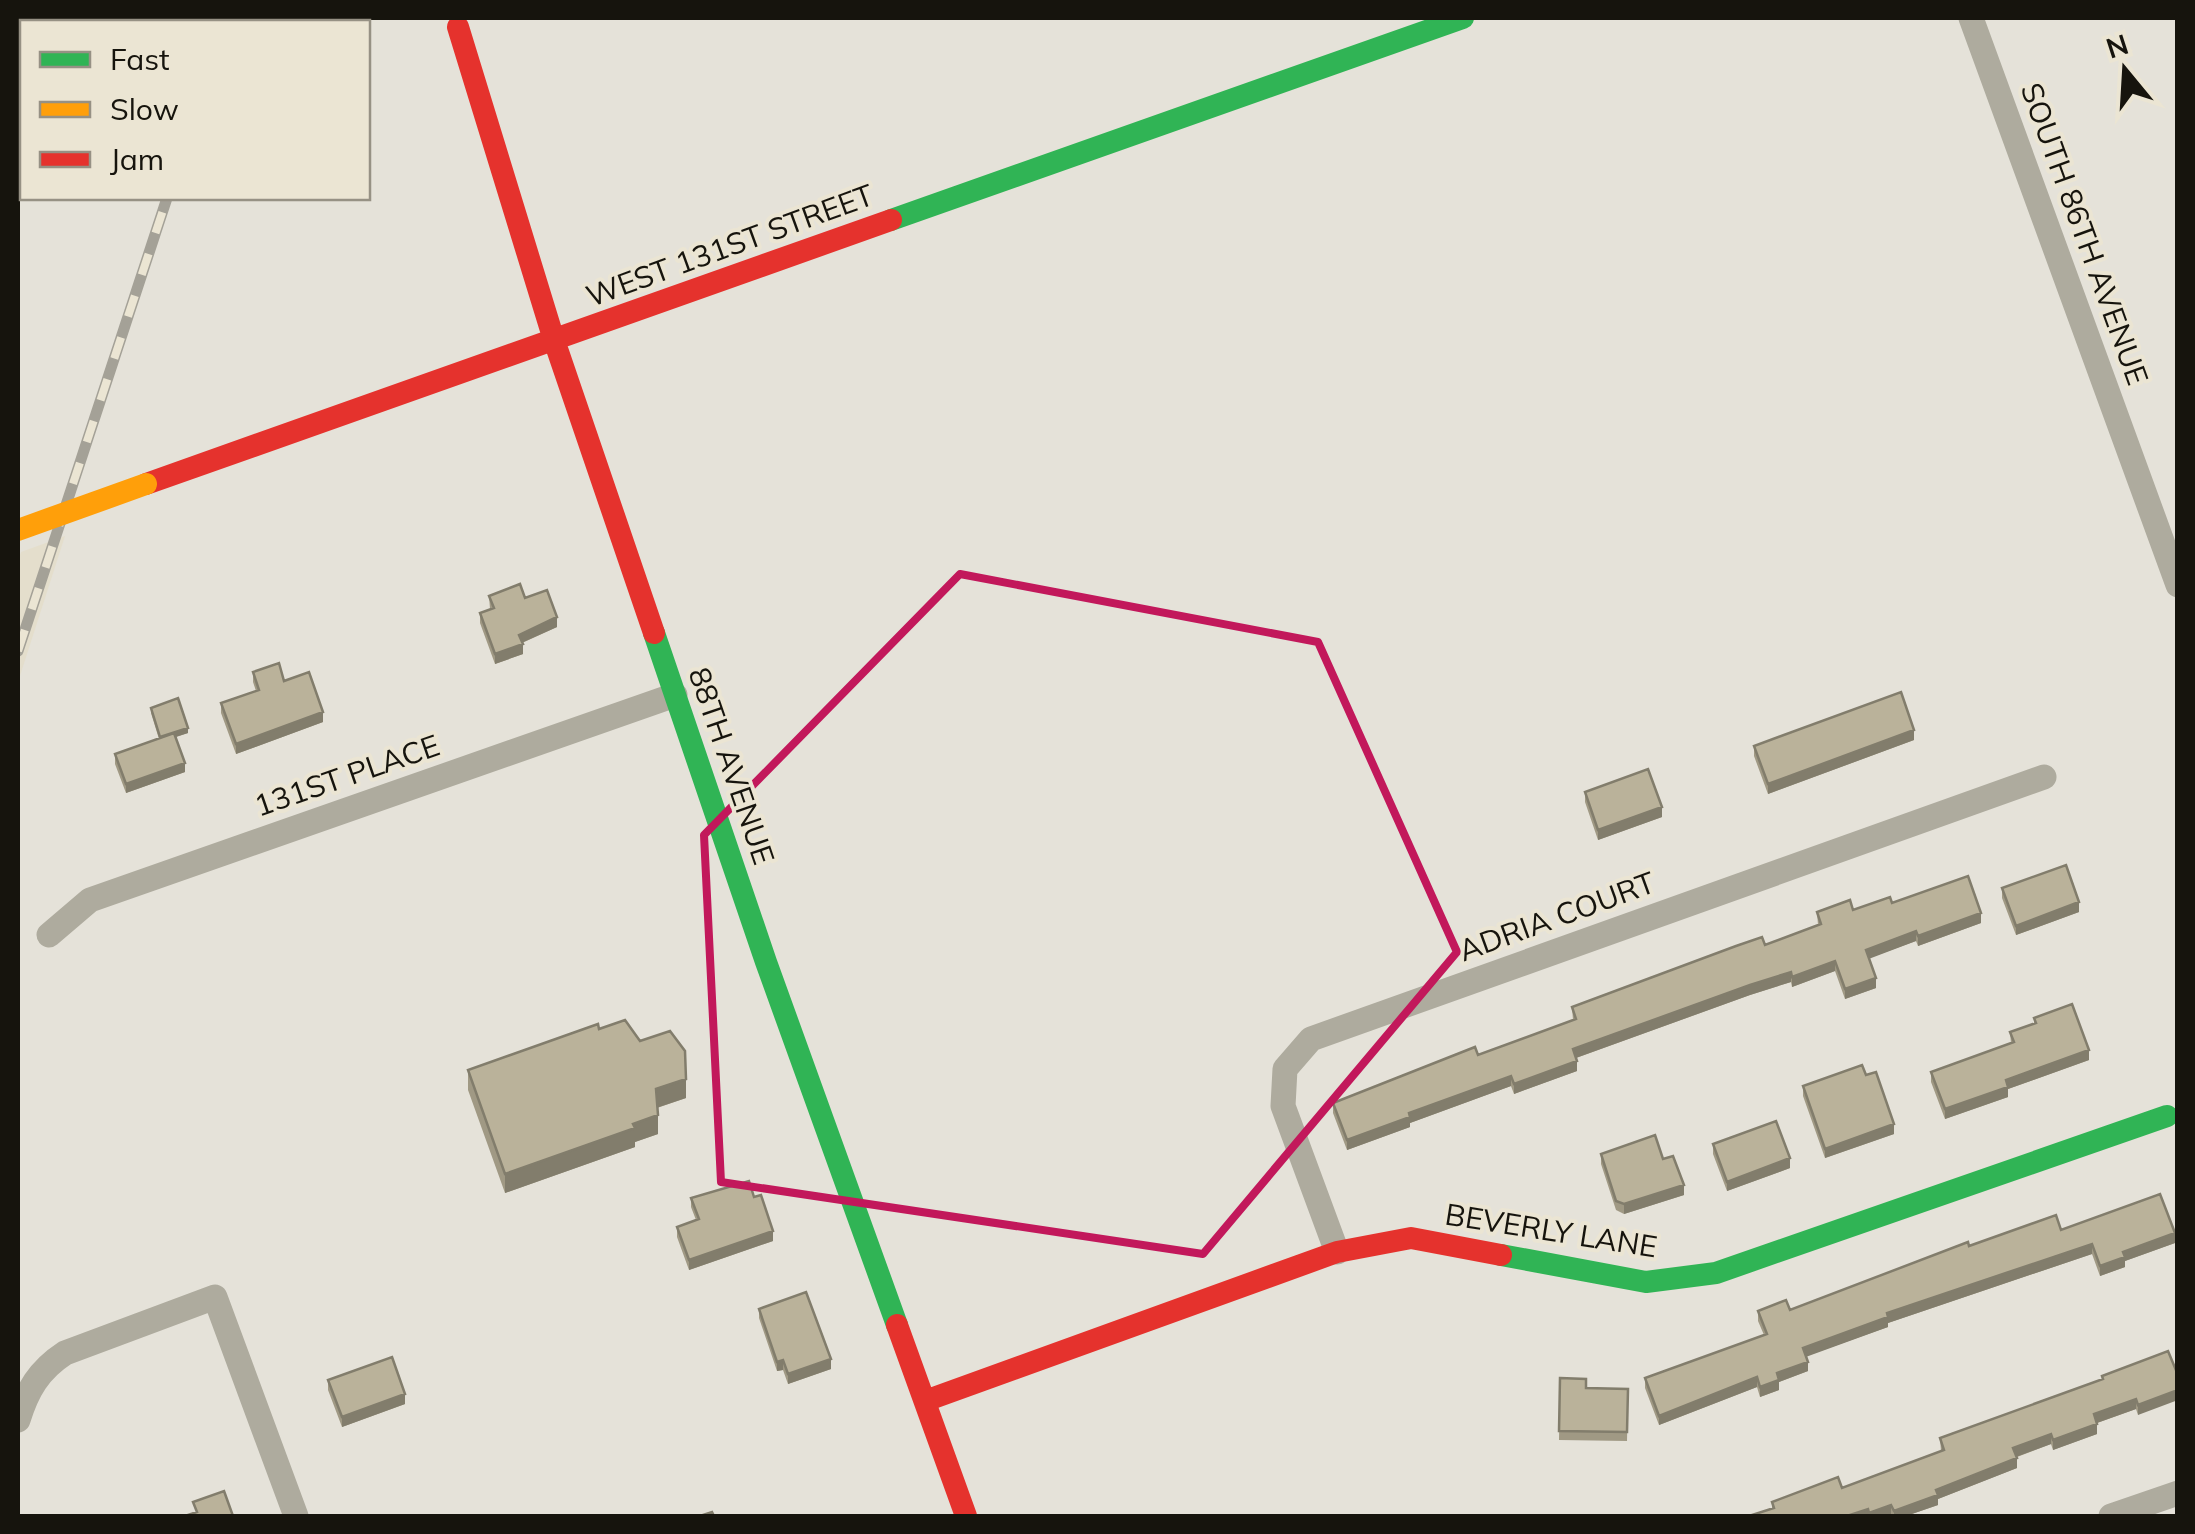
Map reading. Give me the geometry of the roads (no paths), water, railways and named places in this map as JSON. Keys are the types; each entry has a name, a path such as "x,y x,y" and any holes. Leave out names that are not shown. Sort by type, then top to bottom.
{"street":[{"name":"WEST 131ST STREET","path":"18,530 1463,18"},
{"name":"SOUTH 86TH AVENUE","path":"1971,18 2178,584"},
{"name":"88TH AVENUE","path":"458,27 554,340 675,696 766,962 966,1516"},
{"name":"131ST PLACE","path":"50,935 90,900 675,696"},
{"name":"ADRIA COURT","path":"1337,1252 1284,1106 1285,1070 1311,1039 2044,777"},
{"name":"BEVERLY LANE","path":"925,1401 1337,1252 1410,1238 1646,1282 1716,1274 2166,1116"},
{"path":"18,1420 34,1380 65,1353 215,1297 296,1516"},
{"path":"2111,1516 2178,1493"}],"railway":[{"path":"18,651 166,200"}]}
